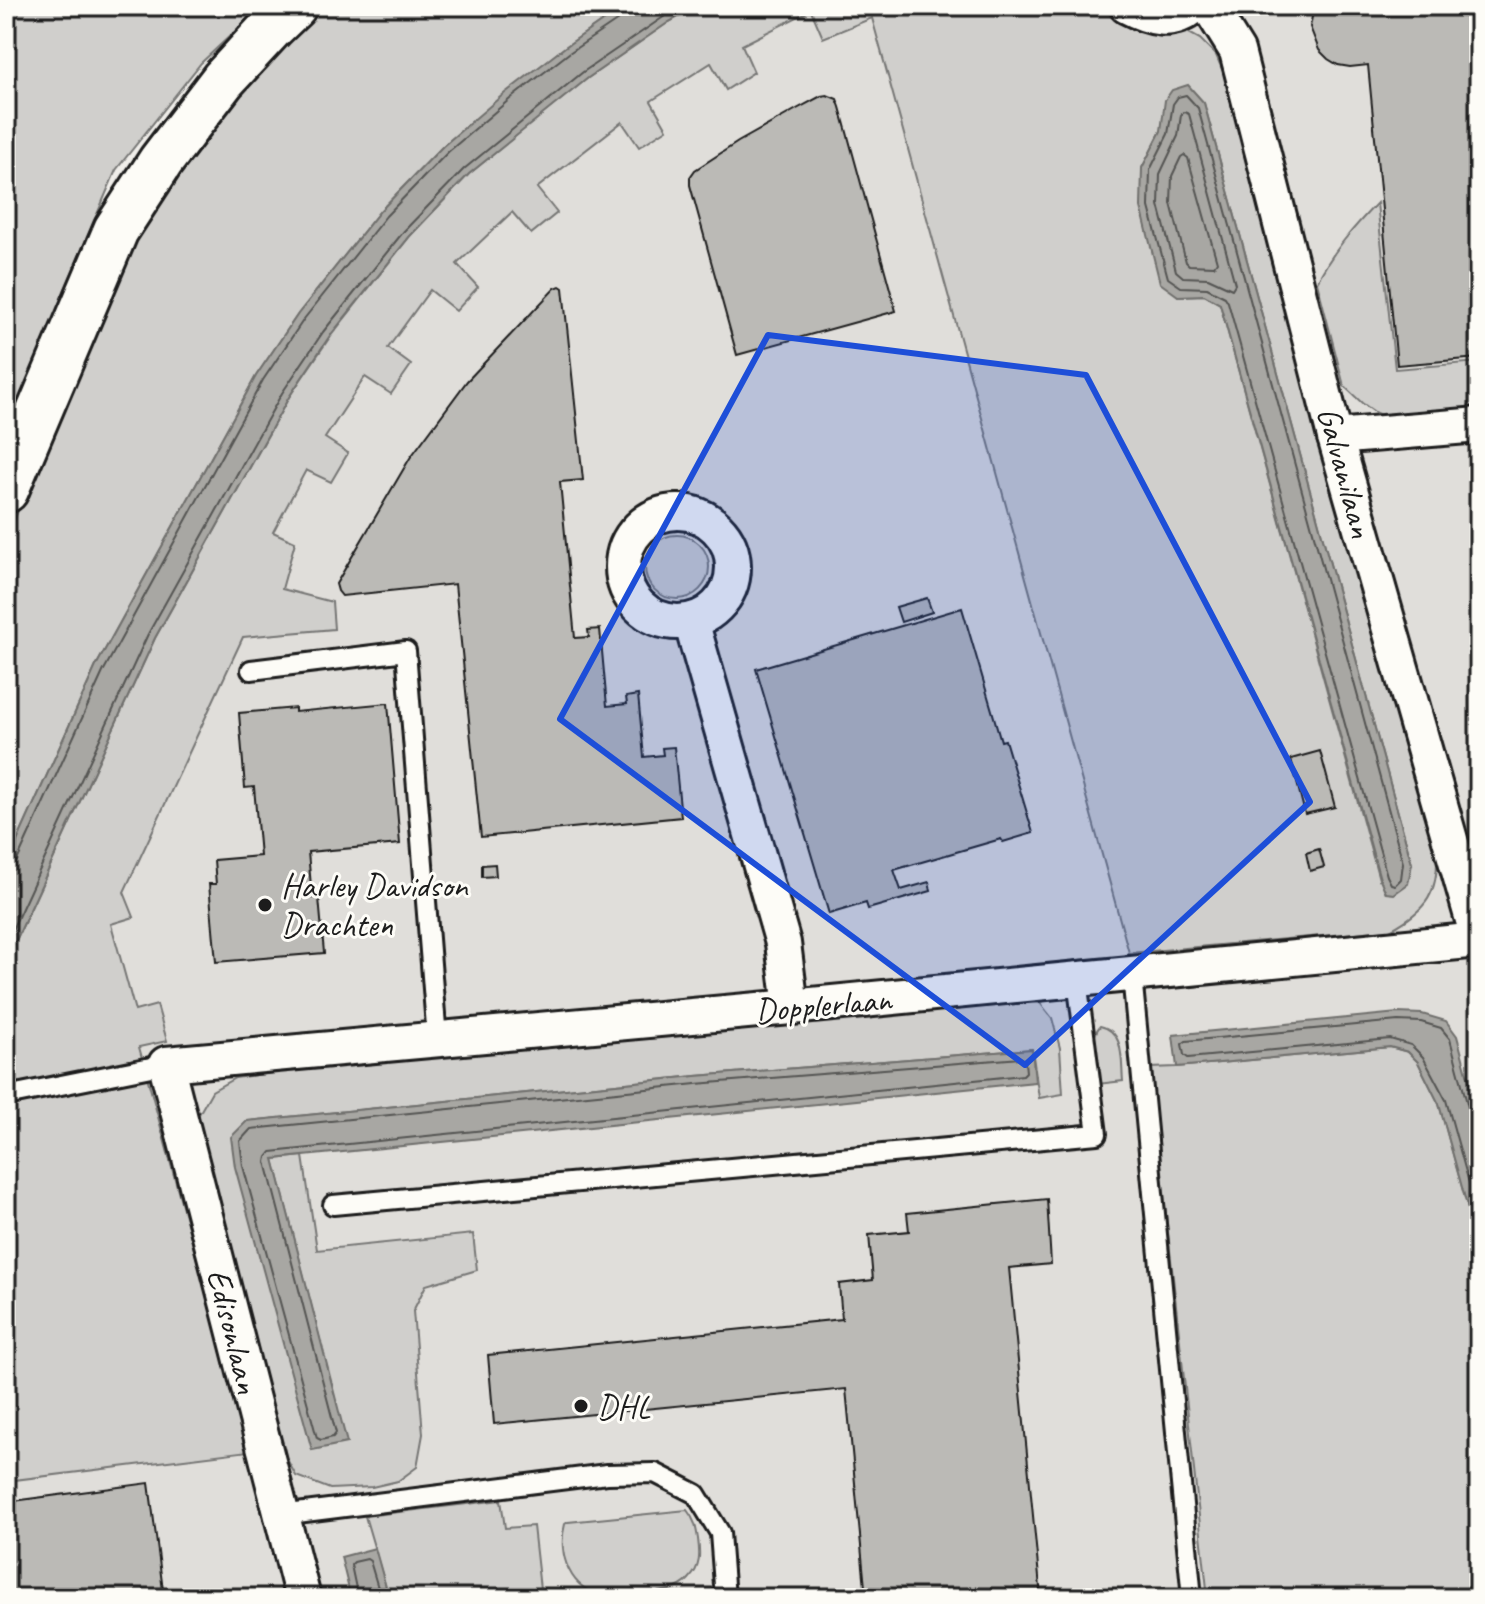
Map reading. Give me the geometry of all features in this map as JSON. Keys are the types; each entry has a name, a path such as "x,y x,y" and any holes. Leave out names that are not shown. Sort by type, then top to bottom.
{"highway":[{"path":"6,490 116,230 161,161 223,80 294,6"}],"street":[{"path":"1127,6 1146,16 1167,18 1188,12 1194,6"},
{"name":"Galvanilaan","path":"1209,6 1237,51 1335,437 1479,941"},
{"path":"1335,437 1479,425"},
{"path":"691,621 783,943 791,1007"},
{"name":"Dopplerlaan","path":"166,1064 1479,941"},
{"name":"Edisonlaan","path":"166,1064 303,1598"}],"lane":[{"path":"251,670 406,651 437,1039"},
{"path":"1132,975 1192,1598"},
{"path":"333,1205 1097,1134 1077,980"},
{"path":"6,1096 166,1064"},
{"path":"281,1515 607,1474 655,1473 696,1494 720,1533 725,1598"}],"highlighted area":[{"path":"768,335 1086,375 1310,802 1025,1065 560,719"}],"shaded area":[{"path":"6,6 262,6 201,63 116,170 65,289 6,443"},
{"path":"326,6 624,6 565,47 443,146 380,211 298,314 256,376 96,666 6,866 6,540 130,248 216,107"},
{"path":"657,6 1479,6 1479,1598 6,1598 6,919 288,349"},
{"path":"698,6 1113,6 1180,28 1200,39 1216,55 1225,76 1437,850 1433,889 1422,907 1390,930 1129,953 872,18 823,38 811,10 742,45 754,72 726,90 711,63 651,101 667,129 639,147 622,122 537,188 557,213 531,234 512,212 457,264 478,287 456,311 430,290 388,348 411,365 391,394 365,377 325,438 348,453 331,482 306,470 273,532 295,542 282,589 332,602 334,629 243,637 124,892 134,917 111,924 135,1011 157,1005 167,1041 139,1047 249,1451 6,1481 6,962 155,638 289,397 330,337 410,236 469,174 588,78 669,22","holes":["1188,86 1204,103 1412,864 1379,879 1220,304 1204,295 1178,296 1142,168"]},
{"path":"1377,203 1395,369 1479,362 1479,415 1395,421 1376,413 1344,386 1317,282 1344,240"},
{"path":"671,535 683,535 700,544 707,555 707,579 700,590 683,599 671,599 659,594 650,585 645,573 645,561 650,549 659,540"},
{"path":"1016,1000 1040,1003 1052,1018 1060,1048 1063,1094 1039,1098 1032,1049 696,1076 247,1121 346,1442 274,1159 303,1156 317,1250 473,1234 477,1270 426,1285 413,1311 423,1434 417,1467 398,1481 372,1487 330,1489 296,1476 283,1452 200,1136 199,1114 212,1091 235,1078 307,1068"},
{"path":"1100,1026 1108,1029 1118,1040 1123,1081 1098,1084 1094,1038"},
{"path":"1390,1047 1408,1052 1418,1062 1439,1104 1479,1249 1479,1598 1208,1598 1150,1068"},
{"path":"501,1500 505,1528 533,1526 541,1598 389,1598 365,1516"},
{"path":"687,1510 696,1527 699,1560 696,1570 679,1587 661,1592 605,1595 583,1587 569,1570 563,1547 565,1524 568,1522"}],"water":[{"path":"624,6 698,6 669,22 588,78 469,174 410,236 329,337 289,397 155,638 6,962 6,866 96,666 256,376 298,314 380,211 443,146 505,93"},
{"path":"1188,85 1204,103 1412,864 1408,884 1394,894 1386,893 1380,879 1220,304 1204,295 1178,296 1160,283 1141,207 1142,168 1161,131 1165,100 1172,90"},
{"path":"1398,1013 1422,1014 1446,1021 1457,1036 1479,1118 1479,1249 1439,1104 1418,1062 1408,1052 1390,1047 1177,1067 1173,1035"},
{"path":"1032,1049 1035,1082 274,1159 347,1443 312,1450 235,1167 231,1137 247,1121 696,1076"},
{"path":"375,1548 389,1598 351,1598 341,1557"}],"building":[{"path":"1314,6 1479,6 1479,358 1397,365 1368,65 1338,65 1319,50 1310,27"},
{"path":"827,95 837,99 840,107 896,311 737,355 690,177 695,170 738,142"},
{"path":"560,286 563,288 583,480 560,482 575,638 589,637 588,630 600,629 607,706 627,704 626,697 638,695 644,757 663,755 662,748 674,747 681,817 481,837 455,584 342,596 336,584 410,458 467,381"},
{"path":"927,598 932,612 901,622 896,607"},
{"path":"962,608 1001,741 1005,740 1033,833 1003,842 1001,839 894,870 901,890 929,882 931,891 868,909 866,903 829,914 756,669"},
{"path":"388,703 400,844 308,852 312,898 319,898 324,953 216,962 209,884 216,884 214,860 260,856 254,787 245,788 239,713 295,708 295,712"},
{"path":"1320,751 1335,807 1305,814 1291,759"},
{"path":"1319,849 1324,867 1310,871 1306,853"},
{"path":"495,864 496,876 482,877 482,865"},
{"name":"DHL","path":"1047,1199 1051,1264 1009,1268 1041,1598 866,1598 846,1389 494,1424 488,1355 842,1319 839,1284 873,1280 869,1235 909,1231 907,1213"},
{"path":"149,1483 164,1598 6,1598 6,1502"}],"place":[{"name":"Harley Davidson Drachten","path":"265,905"},
{"name":"DHL","path":"581,1406"}]}
